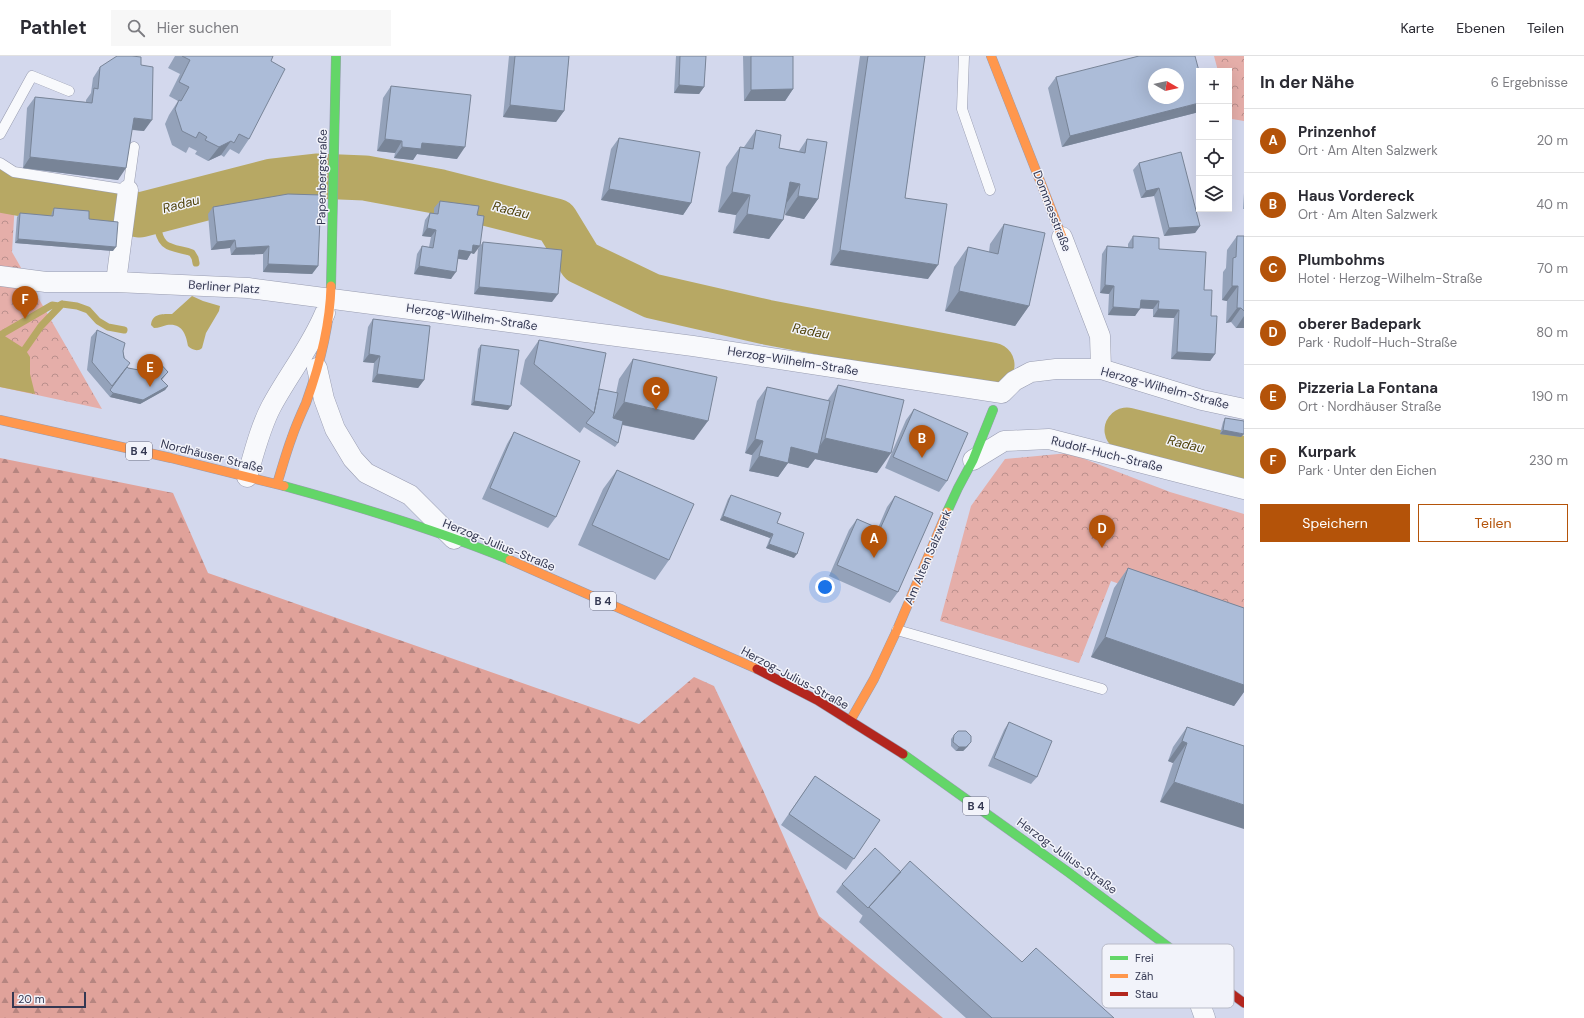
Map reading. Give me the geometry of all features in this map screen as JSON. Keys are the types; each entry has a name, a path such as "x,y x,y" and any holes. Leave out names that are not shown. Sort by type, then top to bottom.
{"main road":[{"name":"Papenbergstraße","path":"331,298 336,56"},
{"name":"Dommesstraße","path":"991,56 1062,237"},
{"path":"277,484 292,436 306,402 317,368 326,331 331,298"},
{"name":"Am Alten Salzwerk","path":"850,721 874,679 897,630 958,488 973,460 998,401"},
{"name":"Nordhäuser Straße","path":"0,420 90,439 277,484"},
{"name":"Herzog-Julius-Straße","path":"277,484 404,522 492,553 603,600 762,672 816,700 941,780 1166,944"},
{"name":"Herzog-Julius-Straße","path":"1234,995 1244,1003"}],"street":[{"path":"116,282 128,190"},
{"name":"Dommesstraße","path":"1062,237 1100,336 1101,369"},
{"name":"Berliner Platz","path":"0,276 46,282 116,282 248,288 331,298"},
{"path":"247,477 266,418 284,384 308,347 331,298"},
{"name":"Herzog-Wilhelm-Straße","path":"331,298 672,342 998,401 1014,381 1031,372 1056,369 1101,369 1202,400 1244,409"},
{"path":"317,368 324,399 334,429 353,459 366,473 410,495 454,539"},
{"name":"Rudolf-Huch-Straße","path":"973,460 1004,441 1049,439 1244,489"},
{"path":"1201,1008 1205,1018"}],"lane":[{"path":"964,56 962,109 990,190"},
{"path":"0,134 32,76 69,92"},
{"path":"0,163 14,172 128,190 134,147"},
{"path":"897,630 1102,689"}],"green space":[{"path":"1214,56 1244,56 1244,121 1232,119 1232,68 1217,68"},
{"path":"0,183 16,185 12,252 102,409 0,387"},
{"path":"1069,453 1170,492 1244,514 1244,627 1111,581 1079,663 940,621 971,506 1005,459"},
{"path":"0,458 173,493 208,573 639,724 694,677 714,686 763,790 819,916 943,1018 0,1018"}],"shaded area":[{"path":"192,296 220,306 219,311 206,333 202,348 197,350 188,346 186,337 180,328 167,325 154,328 151,325 153,318 162,314 172,314"},
{"path":"0,333 25,349 30,357 30,374 35,394 0,387"}],"building":[{"path":"117,56 141,57 141,65 153,67 152,120 134,118 126,168 30,157 35,97 92,103 94,88 98,89 100,67"},
{"path":"182,56 273,56 271,61 285,69 249,139 239,134 234,143 231,141 219,147 205,140 207,137 199,132 196,138 182,131 175,109 179,100 181,101 189,87 179,82 190,60"},
{"path":"515,56 569,56 564,111 510,105"},
{"path":"680,56 706,56 704,87 679,85"},
{"path":"751,56 793,56 793,89 751,90"},
{"path":"868,56 925,56 905,198 947,204 938,265 840,250"},
{"path":"1139,56 1195,56 1198,68 1196,68 1196,104 1070,136 1056,77"},
{"path":"391,86 471,95 465,147 422,143 421,149 402,147 402,141 385,139"},
{"path":"756,130 781,135 779,148 805,153 807,139 827,142 818,199 798,196 800,184 790,182 783,220 747,214 750,195 732,192 740,147 753,149"},
{"path":"619,138 700,152 691,203 609,189"},
{"path":"1181,152 1200,226 1169,228 1159,188 1146,191 1139,163"},
{"path":"288,194 321,195 318,266 268,264 269,246 236,248 235,240 217,242 213,207"},
{"path":"440,201 479,206 477,215 484,216 480,246 473,245 472,252 459,250 456,272 419,266 422,246 433,248 436,230 427,228 430,213 438,214"},
{"path":"54,208 89,211 89,219 118,222 116,247 18,239 20,213 53,216"},
{"path":"1004,224 1045,233 1029,306 959,291 968,247 998,254"},
{"path":"1133,236 1159,238 1159,249 1206,252 1204,290 1212,290 1211,316 1217,316 1215,354 1177,352 1179,310 1158,309 1159,301 1141,300 1140,309 1113,307 1114,286 1105,285 1107,246 1133,248"},
{"path":"1237,236 1244,236 1244,311 1241,308 1237,308 1238,286 1232,286 1233,258 1236,257"},
{"path":"483,242 562,250 558,294 479,287"},
{"path":"373,319 430,326 424,380 377,374 380,356 369,354"},
{"path":"97,330 125,343 123,351 124,358 130,363 112,386 92,362"},
{"path":"539,340 606,353 594,413 534,364"},
{"path":"481,345 519,350 511,406 474,401"},
{"path":"633,359 717,377 708,421 624,402"},
{"path":"157,360 168,372 161,379 168,386 143,400 113,393 110,390 127,367 139,370 146,365 149,368"},
{"path":"838,385 904,400 891,453 825,438"},
{"path":"767,387 830,401 818,454 791,447 788,463 759,456 763,441 755,439"},
{"path":"599,389 618,393 613,418 623,421 618,443 586,423 594,413"},
{"path":"914,409 968,433 947,481 893,457"},
{"path":"1225,418 1244,421 1244,434 1223,430"},
{"path":"514,432 580,461 556,517 490,488"},
{"path":"617,470 694,504 669,560 592,525"},
{"path":"731,495 781,513 777,523 804,533 797,554 769,544 773,534 723,516"},
{"path":"895,496 933,513 898,592 837,565 857,519 880,529"},
{"path":"1128,568 1244,608 1244,685 1105,637"},
{"path":"1009,722 1052,741 1037,777 994,758"},
{"path":"1187,727 1244,746 1244,805 1174,782 1187,743 1182,741"},
{"path":"958,731 966,731 971,736 971,742 966,747 959,747 953,742 954,735"},
{"path":"815,776 880,820 854,859 789,814"},
{"path":"875,848 901,872 868,908 842,884"},
{"path":"910,861 1022,962 1036,948 1114,1018 992,1018 869,907"}],"waterway":[{"name":"Radau","path":"0,190 140,215 272,181 316,176 365,178 441,192 556,221 581,262 652,296 766,322 992,365"},
{"path":"156,211 160,237 166,245 192,253 196,263"},
{"path":"2,334 52,305 59,306 62,304"},
{"path":"25,349 41,326 62,304 77,306 88,310 98,321 108,327 124,330"},
{"name":"Radau","path":"1127,430 1244,459"}],"traffic: fast":[{"path":"331,286 336,56"},
{"path":"947,512 973,460 993,410"},
{"path":"284,486 342,502 398,520 455,539 510,560"},
{"path":"903,754 1068,872 1165,944"}],"traffic: slow":[{"path":"991,56 1062,237"},
{"path":"277,484 286,455 311,389 319,360 326,331 331,286"},
{"path":"0,420 171,458 284,486"},
{"path":"850,721 874,679 897,630 947,512"},
{"path":"510,560 757,669"}],"traffic: jam":[{"path":"757,669 817,700 903,754"},
{"path":"1234,996 1244,1003"}],"place":[{"name":"Kurpark","path":"25,319"},
{"name":"Pizzeria La Fontana","path":"150,387"},
{"name":"Plumbohms","path":"656,410"},
{"name":"Haus Vordereck","path":"922,458"},
{"name":"oberer Badepark","path":"1102,548"},
{"name":"Prinzenhof","path":"874,558"}]}
